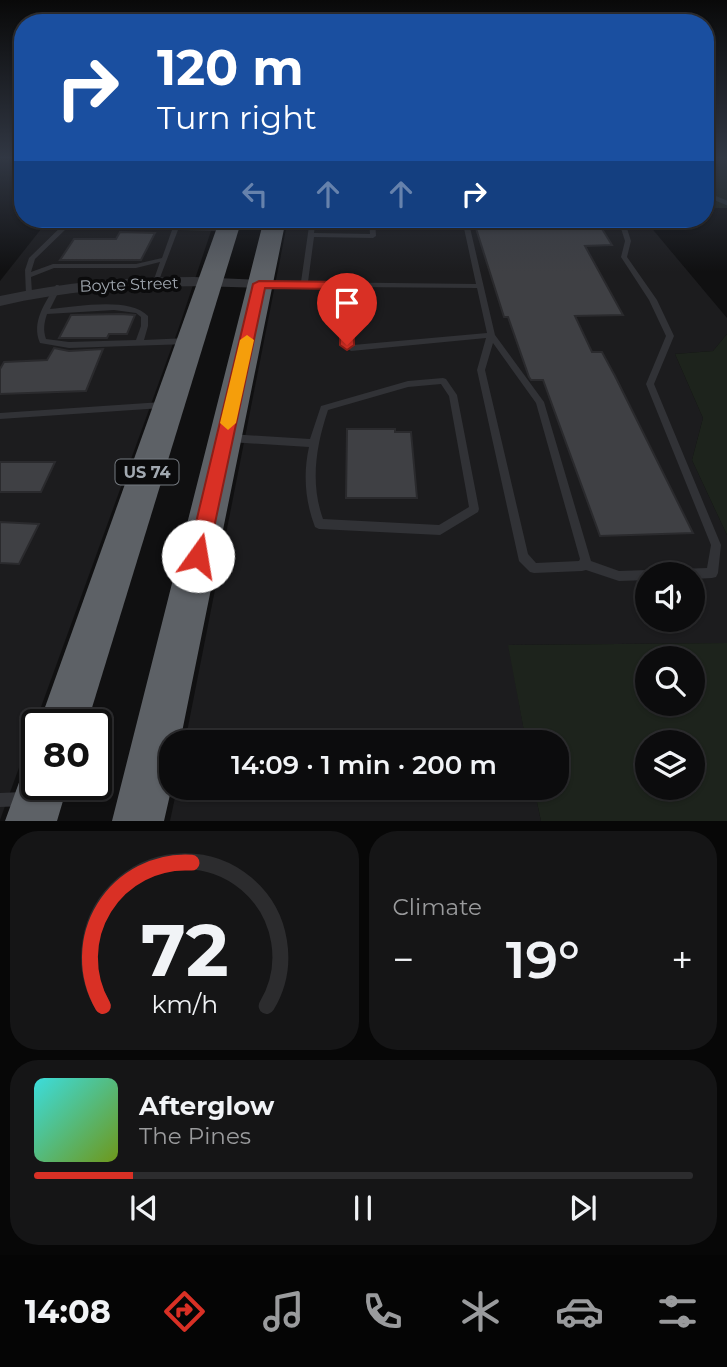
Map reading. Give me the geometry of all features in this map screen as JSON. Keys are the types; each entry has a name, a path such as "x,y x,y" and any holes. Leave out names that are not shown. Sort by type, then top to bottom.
{"highway":[{"name":"US 74","path":"68,709 228,228"},
{"path":"138,821 273,228"}],"street":[{"name":"Boyte Street","path":"0,300 58,287 156,282 259,284"}],"lane":[{"path":"28,293 29,263 64,228"},
{"path":"156,282 179,228"},
{"path":"304,285 312,228"},
{"path":"311,235 373,236 373,228"},
{"path":"467,228 491,335 540,402 585,564"},
{"path":"624,228 628,241 624,257 653,300 670,337 650,384 716,545 712,573 705,573"},
{"path":"38,252 41,258 53,266"},
{"path":"28,276 53,266 136,266 164,259"},
{"path":"259,284 480,286"},
{"path":"347,285 347,345 351,348 491,335"},
{"path":"58,287 38,333 43,341 54,345 190,341"},
{"path":"46,312 115,307 138,310 144,314 146,323 139,343"},
{"path":"491,335 481,370 523,556 534,568 578,568 585,564 619,576 635,575"},
{"path":"443,381 453,395 474,509 440,530 319,524 311,505 311,443 324,408 408,384 443,381"},
{"path":"0,416 169,404"},
{"path":"225,438 311,443"}],"shaded area":[{"path":"714,195 727,195 727,208 714,208"},
{"path":"42,228 212,228 179,327 40,709 21,709 21,762 0,820 0,281"},
{"path":"286,228 652,228 727,318 727,334 713,351 675,354 703,418 692,460 727,535 727,643 509,645 524,730 187,730"},
{"path":"727,334 727,535 692,460 703,418 675,354 713,351"},
{"path":"727,643 727,821 541,821 537,800 569,800 569,730 524,730 508,645"},
{"path":"174,800 537,800 541,821 170,821"}],"building":[{"path":"476,228 602,228 612,245 585,246 623,315 575,316 592,352 602,352 693,533 600,536 543,380 531,380 529,377 508,317 504,317"},
{"path":"120,232 155,233 141,260 60,260 74,239 116,239"},
{"path":"71,315 135,315 127,334 109,334 107,338 59,338"},
{"path":"54,348 69,351 103,349 86,391 0,394 0,369 4,362 47,360"},
{"path":"347,429 395,429 395,432 411,432 417,498 346,498"},
{"path":"0,462 55,462 41,492 0,492"},
{"path":"0,522 39,524 19,564 0,563"}],"waterway":[{"path":"714,198 727,203"}],"slow traffic":[{"path":"228,423 247,340"}],"route":[{"path":"198,556 259,284 347,285 347,345"}]}
